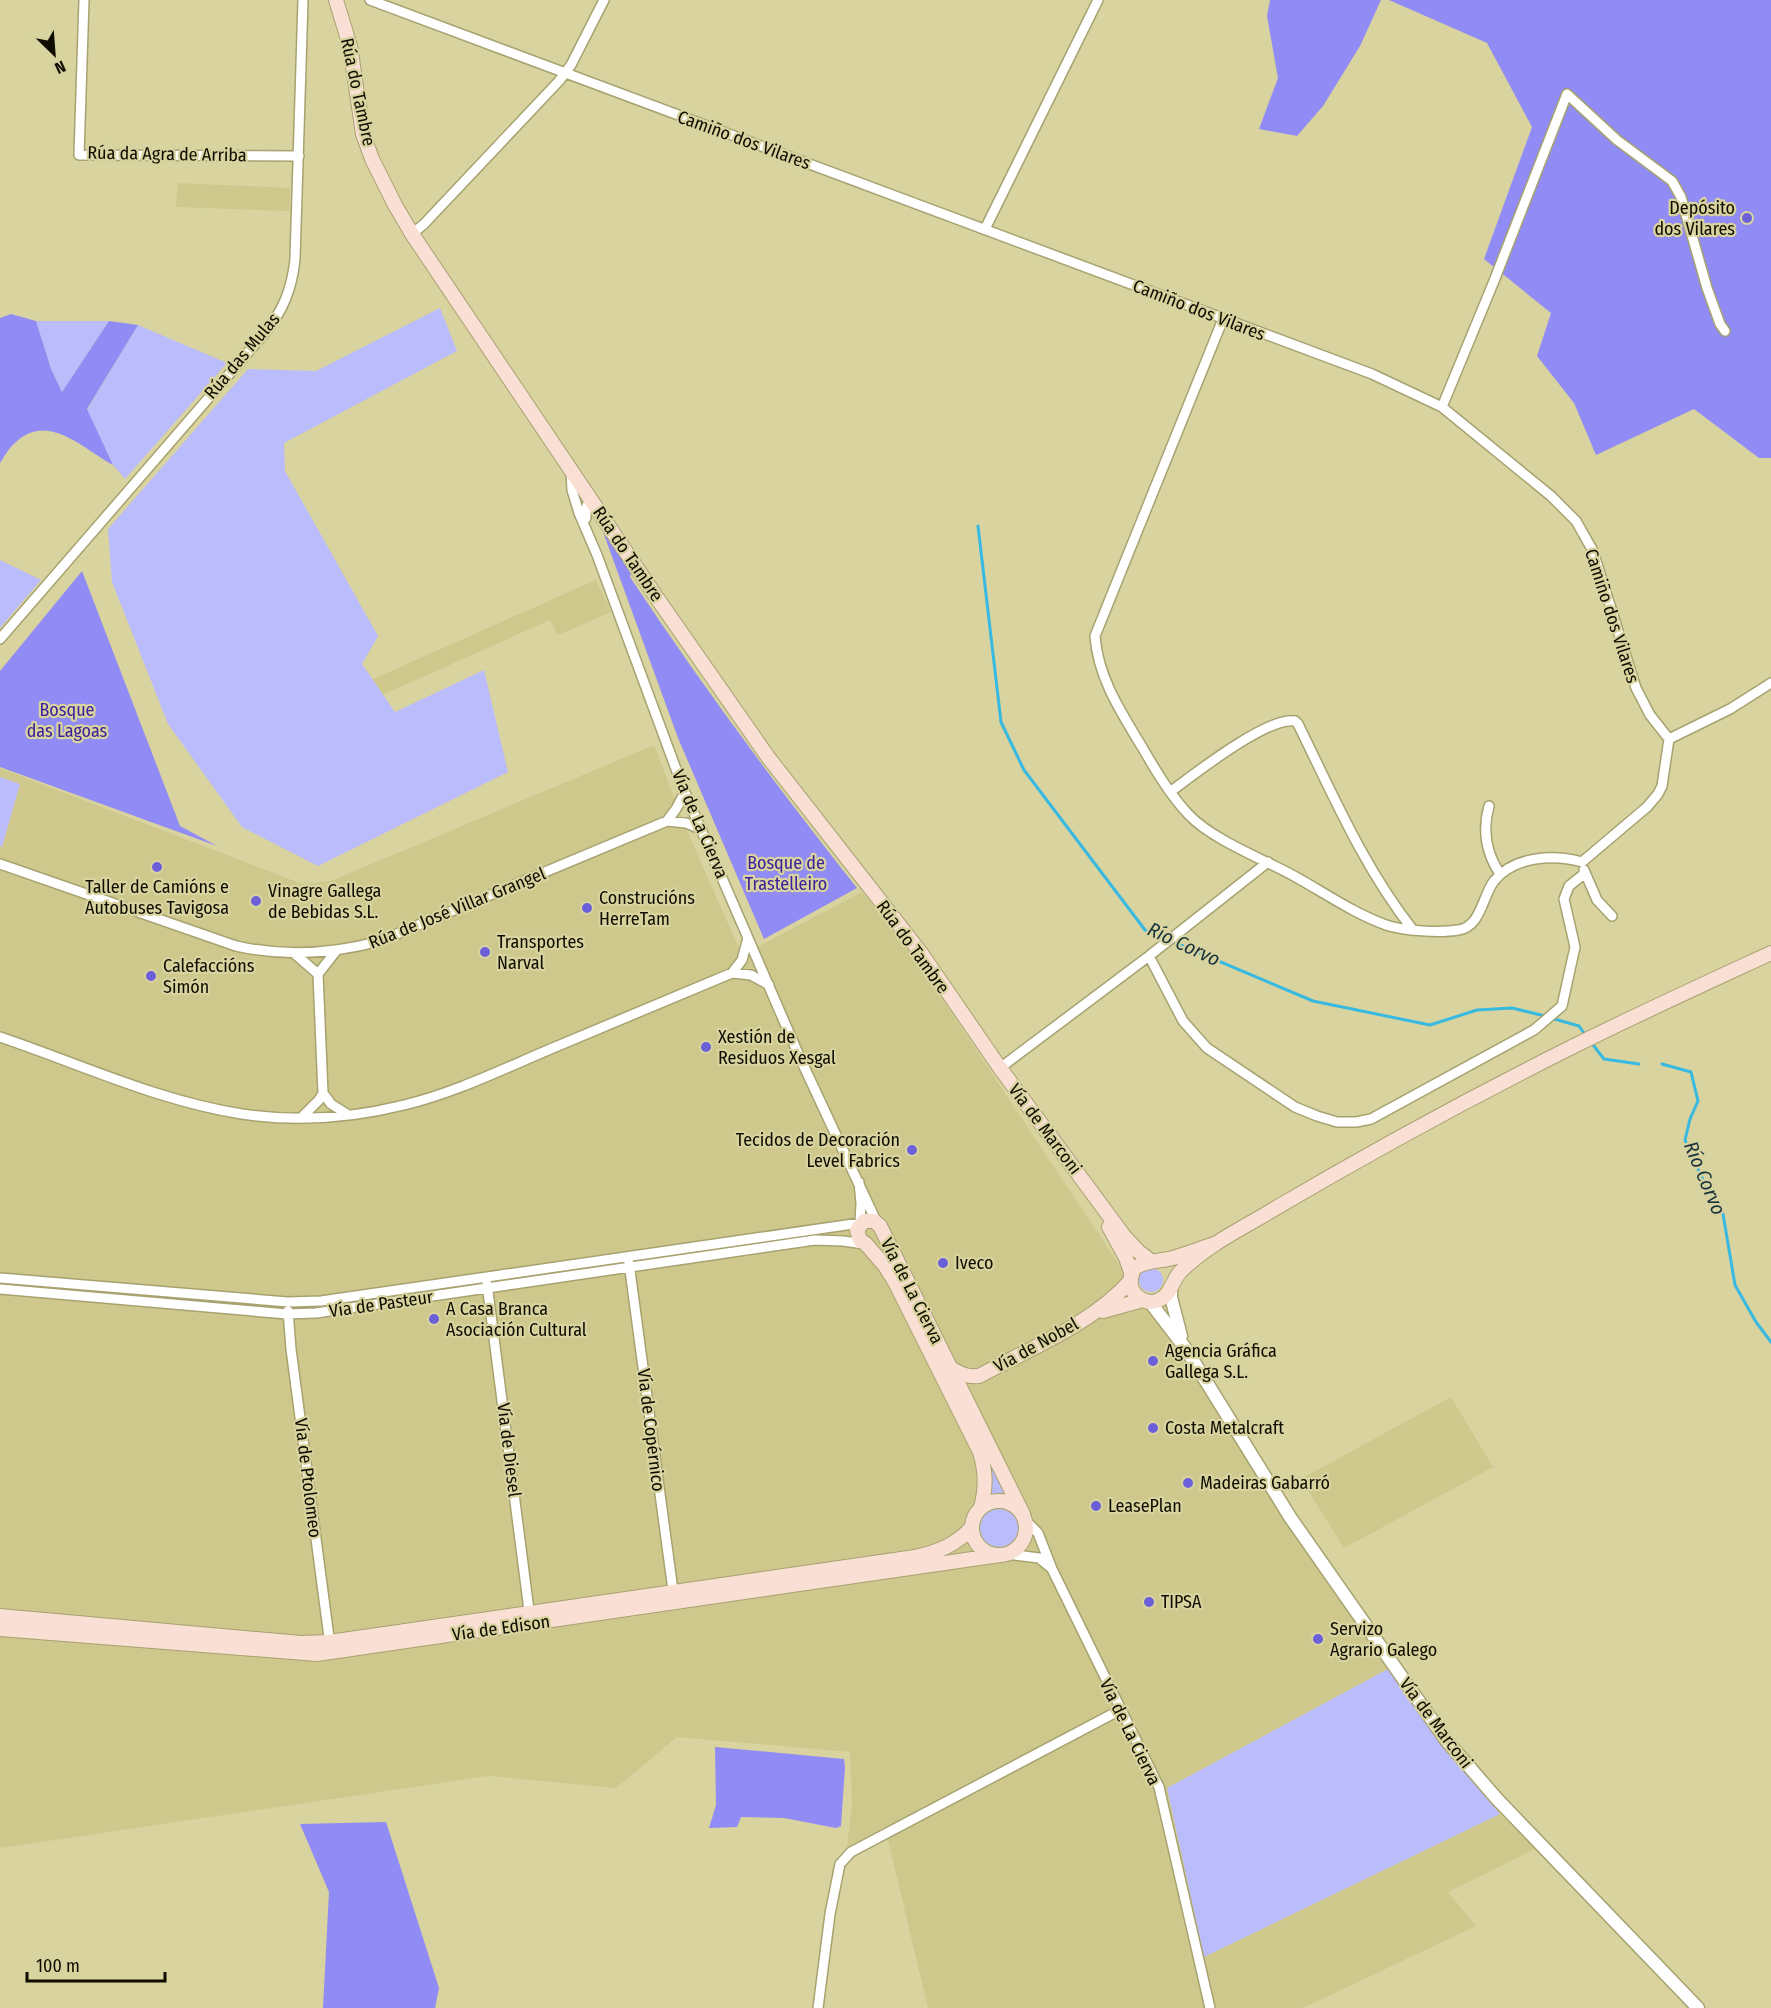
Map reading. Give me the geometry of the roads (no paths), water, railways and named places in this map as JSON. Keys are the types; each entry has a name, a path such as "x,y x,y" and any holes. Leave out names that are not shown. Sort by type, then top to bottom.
{"main road":[{"name":"Rúa do Tambre","path":"336,0 350,46 363,134 391,196 412,234 571,471 588,508 768,758 921,954 1000,1068"},
{"path":"1171,1286 1181,1271 1214,1244 1390,1143 1569,1049 1771,953"},
{"name":"Vía de Marconi","path":"1000,1068 1130,1244 1154,1261"},
{"name":"Vía de Marconi","path":"1090,1191 1126,1258 1131,1277"},
{"path":"871,1220 879,1226 878,1241 866,1244 857,1237 857,1230 861,1223 871,1220"},
{"name":"Vía de La Cierva","path":"879,1226 1024,1517"},
{"name":"Vía de La Cierva","path":"866,1244 896,1282 980,1452 985,1474 981,1508"},
{"path":"1154,1261 1167,1268 1172,1278 1171,1286 1169,1292 1161,1300 1147,1301 1135,1294 1131,1277 1139,1265 1154,1261 1174,1258 1214,1244"},
{"name":"Vía de Nobel","path":"969,1404 972,1388 979,1377 1092,1314 1116,1295 1131,1277"},
{"name":"Vía de Nobel","path":"1092,1314 1147,1301"},
{"name":"Vía de Nobel","path":"951,1368 959,1374 979,1377"},
{"path":"995,1501 1003,1501 1017,1508 1024,1517 1026,1534 1014,1551 1004,1555 983,1550 977,1544 972,1527 976,1514 981,1508 995,1501"},
{"name":"Vía de Edison","path":"0,1629 300,1654 673,1597 915,1557 954,1544 972,1527"},
{"name":"Vía de Edison","path":"673,1597 1004,1555"},
{"name":"Vía de Edison","path":"0,1616 301,1643 330,1648"}],"street":[{"name":"Rúa da Agra de Arriba","path":"84,0 79,156 299,156"},
{"name":"Rúa das Mulas","path":"0,639 264,334 280,312 290,292 294,270 303,0"},
{"name":"Camiño dos Vilares","path":"370,0 1372,374 1442,407 1551,496 1576,521 1593,551 1635,688 1650,715 1669,739"},
{"path":"412,234 440,208 566,72 604,0"},
{"path":"985,229 1098,0"},
{"path":"1442,407 1567,94 1617,140 1672,181 1682,197 1707,288 1720,324 1725,331"},
{"path":"1223,319 1095,636 1101,669 1109,689 1170,792 1190,816 1217,835 1296,877 1331,900 1388,926 1413,930 1449,931 1466,928 1475,920 1500,874 1543,857 1582,861 1647,807 1658,794 1662,786 1669,739 1730,709 1771,683"},
{"name":"Vía de La Cierva","path":"571,471 576,506 588,508 685,792 800,1058 879,1226"},
{"path":"576,506 578,498 588,508"},
{"path":"1170,792 1229,748 1280,723 1295,721 1374,874 1392,903 1413,930"},
{"path":"685,792 671,819 702,830"},
{"path":"1489,806 1484,829 1489,855 1500,874"},
{"name":"Rúa de José Villar Grangel","path":"0,864 236,946 270,952 317,953 380,941 693,810"},
{"path":"1582,861 1584,874 1596,900 1612,916"},
{"path":"1000,1068 1149,956 1268,862"},
{"path":"1149,956 1183,1021 1207,1048 1296,1107 1337,1122 1356,1122 1371,1119 1534,1030 1562,1006 1575,947 1564,899 1569,886 1584,874"},
{"path":"737,971 744,956 748,938"},
{"path":"318,971 336,951"},
{"path":"317,953 323,1097 320,1108 325,1117"},
{"path":"295,954 318,971"},
{"path":"0,1037 148,1090 197,1105 242,1114 302,1118 325,1117 404,1105 456,1089 737,971 751,962 759,962"},
{"path":"737,971 769,985"},
{"path":"323,1097 348,1114"},
{"path":"302,1118 323,1097"},
{"name":"Vía de La Cierva","path":"859,1182 861,1223"},
{"name":"Vía de Pasteur","path":"0,1278 288,1302 321,1301 861,1223"},
{"name":"Vía de Pasteur","path":"0,1289 288,1314 316,1313 815,1240 853,1241 866,1244"},
{"name":"Vía de Copérnico","path":"628,1257 673,1597"},
{"name":"Vía de Diesel","path":"486,1277 530,1618"},
{"name":"Vía de Marconi","path":"1171,1286 1176,1318 1186,1349"},
{"name":"Vía de Marconi","path":"1147,1301 1186,1349 1290,1517 1455,1750 1485,1786 1698,2008"},
{"name":"Vía de Ptolomeo","path":"288,1302 330,1648"},
{"name":"Vía de La Cierva","path":"1024,1517 1038,1533 1052,1569 1159,1787 1210,2008"},
{"path":"1004,1555 1039,1558 1052,1569"},
{"path":"818,2008 830,1914 840,1864 851,1852 1120,1710"}],"waterway":[{"name":"Río Corvo","path":"978,526 1001,722 1024,770 1145,930 1313,1001 1430,1025 1477,1010 1512,1008 1545,1016"},
{"name":"Río Corvo","path":"1551,1018 1579,1026 1586,1036"},
{"name":"Río Corvo","path":"1590,1041 1604,1059 1639,1064"},
{"name":"Río Corvo","path":"1662,1064 1691,1072 1698,1101 1690,1119 1685,1140 1704,1182 1723,1214 1735,1285 1756,1322 1771,1342"}],"place":[{"name":"Depósito dos Vilares","path":"1747,218"},
{"name":"Taller de Camións e Autobuses Tavigosa","path":"157,867"},
{"name":"Vinagre Gallega de Bebidas S.L.","path":"256,901"},
{"name":"Construcións HerreTam","path":"587,908"},
{"name":"Transportes Narval","path":"485,952"},
{"name":"Calefaccións Simón","path":"151,976"},
{"name":"Xestión de Residuos Xesgal","path":"706,1047"},
{"name":"Tecidos de Decoración Level Fabrics","path":"912,1150"},
{"name":"Iveco","path":"943,1263"},
{"name":"A Casa Branca Asociación Cultural","path":"434,1319"},
{"name":"Agencia Gráfica Gallega S.L.","path":"1153,1361"},
{"name":"Costa Metalcraft","path":"1153,1428"},
{"name":"Madeiras Gabarró","path":"1188,1483"},
{"name":"LeasePlan","path":"1096,1506"},
{"name":"TIPSA","path":"1149,1602"},
{"name":"Servizo Agrario Galego","path":"1318,1639"}],"park label":[{"name":"Bosque das Lagoas","path":"67,720"},
{"name":"Bosque de Trastelleiro","path":"786,873"}]}
